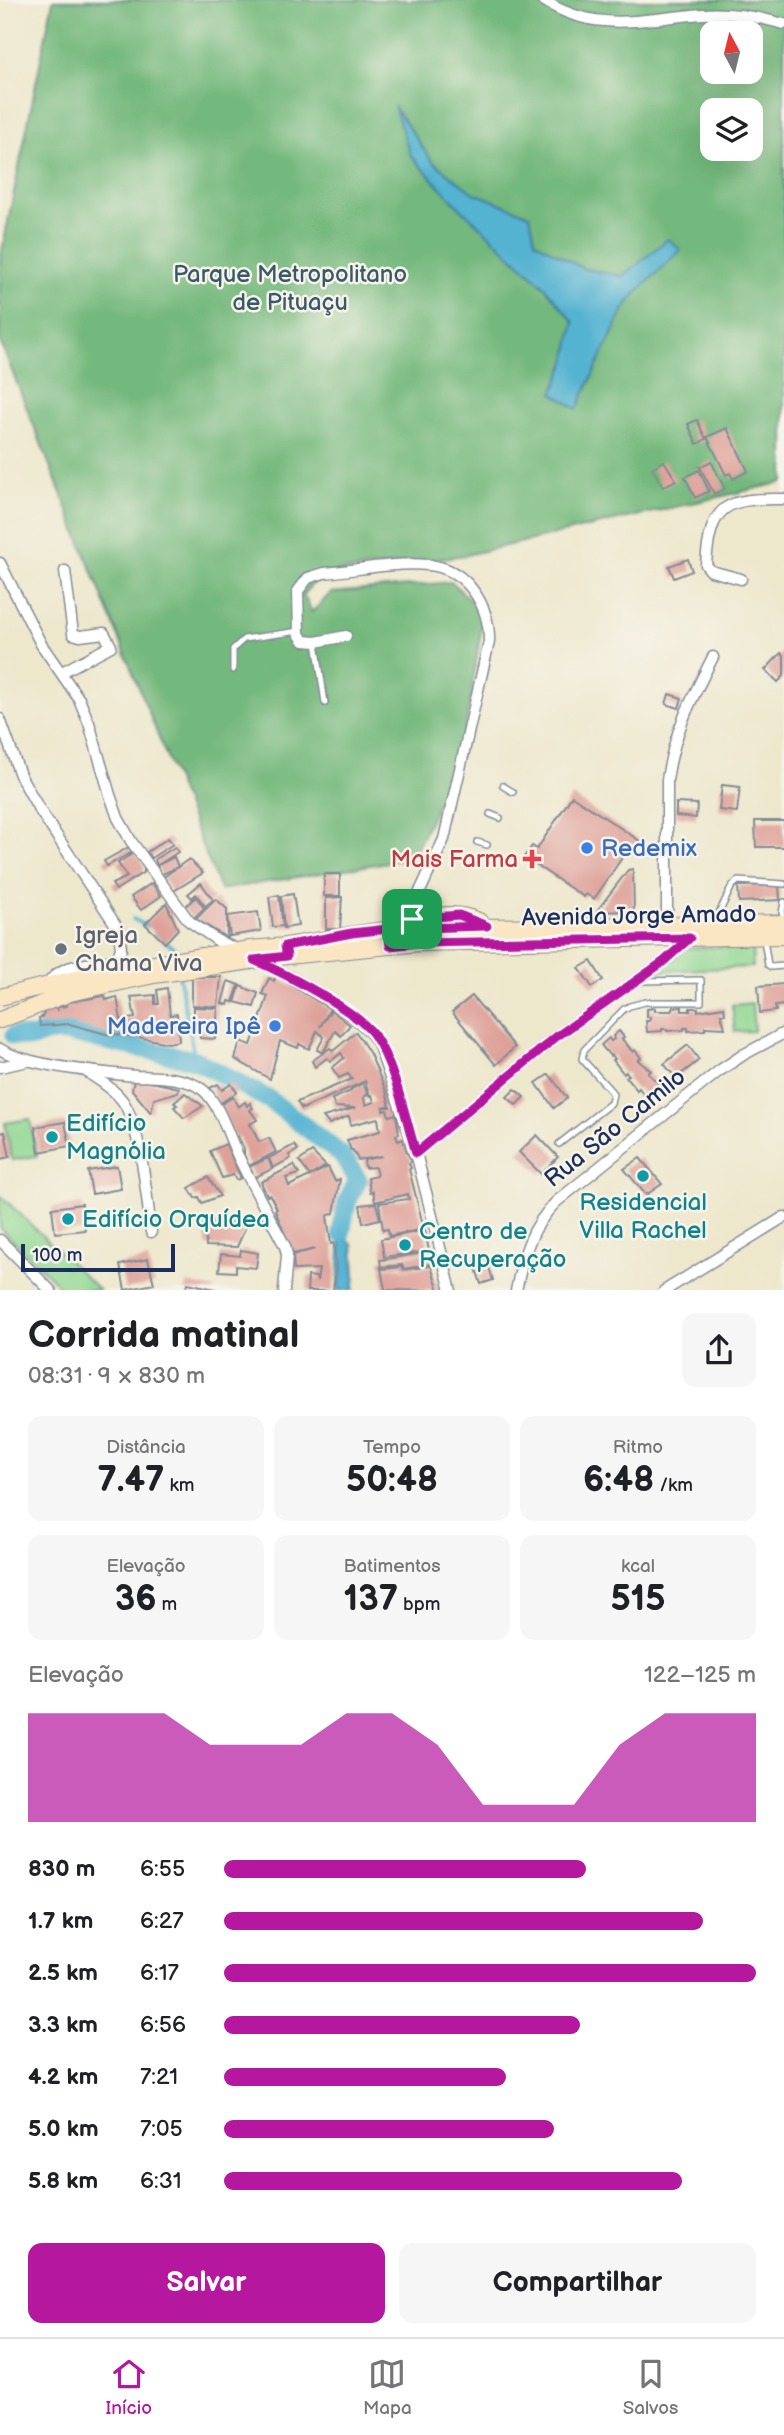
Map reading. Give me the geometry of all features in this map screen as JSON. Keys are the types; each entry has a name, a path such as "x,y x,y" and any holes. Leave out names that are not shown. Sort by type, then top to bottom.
{"main road":[{"path":"700,923 719,913 784,913"},
{"name":"Avenida Jorge Amado","path":"0,997 48,984 204,962 254,960 352,933 388,929 667,925 784,913"},
{"path":"390,946 388,929 391,924 412,914 459,915 487,926"},
{"name":"Avenida Jorge Amado","path":"204,962 239,950 286,951 419,943 784,936"},
{"name":"Avenida Jorge Amado","path":"0,1020 70,993 152,970"}],"street":[{"path":"543,0 571,16 607,23 706,14 740,15 784,24"},
{"path":"741,579 710,571 706,565 712,529 719,512 736,501 784,499"},
{"path":"0,563 45,651 79,698 114,806 131,841 189,921 218,941 239,950"},
{"path":"345,636 304,642 299,631 298,591 308,578 324,573 429,565 450,572 465,581 477,595 487,618 489,642 444,839 412,914"},
{"path":"62,672 111,646 104,633 80,636 73,634 65,571"},
{"path":"667,925 667,780 670,757 683,716 713,657"},
{"path":"0,719 20,775 39,809 112,918 121,939 121,949 113,960 64,969 55,973 48,984"},
{"path":"416,1153 556,1037 663,962 690,938"},
{"path":"254,960 335,1004 369,1030 382,1051 416,1153 451,1290"},
{"name":"Rua São Camilo","path":"516,1290 524,1253 531,1236 542,1216 556,1202 719,1071 784,1033"},
{"path":"0,1049 30,1061 170,1079 190,1083 203,1090 221,1118 252,1185 285,1246 287,1255 284,1290"},
{"path":"0,1068 30,1061"},
{"path":"81,1069 112,1089 130,1115 138,1144 151,1232"},
{"path":"664,1290 784,1217"},
{"path":"0,1240 51,1290"}],"lane":[{"path":"233,670 233,649 244,639 299,631"},
{"path":"316,642 325,703"},
{"path":"503,786 513,792"},
{"path":"490,814 500,818"},
{"path":"477,842 487,845"},
{"path":"719,913 732,886 738,881 784,884"},
{"path":"764,936 768,965 784,966"},
{"path":"559,1144 611,1102 613,1094 582,1056 584,1050 624,1009 645,1002 701,1002 701,980 636,981"}],"green space":[{"name":"Parque Metropolitano de Pituaçu","path":"53,0 784,0 784,482 466,555 322,574 303,594 312,612 331,593 452,582 484,614 461,754 412,858 220,890 0,341 0,260"},
{"path":"752,946 753,967 658,971 685,948"},
{"path":"752,1003 754,1031 735,1032 732,1005"},
{"path":"30,1119 37,1156 12,1160 5,1123"},
{"path":"0,1195 99,1290 63,1290 0,1228"}],"water":[{"path":"394,106 432,161 472,192 530,215 535,241 584,269 623,276 668,239 681,250 639,290 624,309 577,409 553,393 566,362 574,322 543,285 456,204 411,156"},
{"path":"341,1233 353,1245 353,1290 338,1290"}],"building":[{"path":"697,420 706,439 697,444 688,424"},
{"path":"727,428 748,471 733,479 730,473 726,475 707,437"},
{"path":"664,461 676,480 663,487 652,468"},
{"path":"711,461 725,489 714,494 700,467"},
{"path":"699,470 709,491 695,498 685,477"},
{"path":"688,559 692,571 674,578 669,566"},
{"path":"781,653 784,656 784,676 778,682 765,670"},
{"path":"669,694 682,698 679,708 666,704"},
{"path":"722,785 740,787 737,812 719,810"},
{"name":"Redemix","path":"572,796 640,841 631,855 626,852 594,899 586,894 584,897 524,857 532,846 537,849"},
{"path":"676,803 697,804 696,818 676,816"},
{"path":"755,821 784,821 784,847 756,847"},
{"path":"168,838 173,844 151,858 147,852"},
{"path":"129,847 132,852 107,866 104,861"},
{"path":"175,847 178,852 158,865 174,857 178,867 160,875 155,859"},
{"path":"135,852 144,866 144,872 116,890 112,884 127,877 118,863"},
{"path":"189,859 203,873 172,892 162,878"},
{"path":"633,869 634,911 596,912 628,870"},
{"path":"324,874 340,874 340,896 324,896"},
{"path":"152,883 161,896 141,910 131,897"},
{"path":"201,883 213,900 205,906 196,894 192,898 188,894"},
{"path":"779,885 780,900 739,902 738,886"},
{"path":"293,894 298,926 284,928 281,896"},
{"path":"279,895 283,926 273,927 269,897"},
{"path":"196,897 204,908 193,919 183,908"},
{"path":"342,897 340,929 326,929 326,898"},
{"path":"216,899 227,909 227,938 196,919"},
{"path":"166,903 178,929 165,943 145,924"},
{"path":"258,912 261,931 230,936 227,916"},
{"path":"591,961 603,980 592,987 579,968"},
{"path":"276,976 330,1009 320,1027 331,1010 350,1025 341,1036 335,1031 323,1053 317,1050 324,1037 317,1031 309,1049 299,1044 298,1048 280,1041 270,1079 235,1059 240,1041 251,1045 268,996 262,994 269,978 274,981"},
{"path":"192,977 221,977 218,1007 192,1005"},
{"path":"228,981 239,985 233,1002 229,1001 228,1005 222,1003"},
{"path":"784,984 784,1005 775,1006 776,1011 760,1013 758,986"},
{"path":"240,986 258,993 254,1007 235,1002"},
{"path":"167,988 170,1015 177,1014 179,1041 168,1043 113,1036 70,1024 40,1026 39,1018 46,1009 56,1007 58,1011 57,1007 67,1006 68,1002 105,996 106,1000 117,997 121,1020 135,1018 131,997 155,995 155,1004 159,1004 157,990"},
{"path":"472,996 515,1047 496,1065 452,1012"},
{"path":"194,1007 218,1008 215,1039 200,1038 197,1023 194,1023"},
{"path":"682,1007 682,1011 698,1008 698,1011 724,1007 725,1014 721,1014 725,1028 705,1027 705,1030 688,1031 688,1028 667,1031 662,1029 647,1032 646,1021 650,1021 650,1017 647,1017 647,1009 672,1011 672,1008"},
{"path":"619,1031 624,1037 622,1039 641,1058 638,1060 651,1071 648,1073 667,1092 661,1096 659,1094 651,1104 601,1045 609,1038 611,1041 614,1039 613,1036"},
{"path":"356,1032 370,1054 386,1091 390,1107 383,1107 383,1111 387,1110 389,1116 396,1114 399,1134 396,1135 398,1141 403,1139 412,1161 409,1163 409,1169 424,1229 389,1236 388,1229 383,1230 379,1203 409,1199 408,1194 375,1202 368,1178 377,1176 375,1167 365,1168 364,1160 382,1156 358,1160 347,1140 380,1131 378,1118 351,1125 349,1116 329,1124 323,1117 355,1108 335,1107 332,1099 363,1083 368,1095 364,1096 365,1105 374,1102 365,1081 302,1109 297,1102 352,1079 348,1074 339,1078 332,1068 344,1058 341,1053 331,1061 327,1058 315,1067 312,1061 330,1048 333,1051"},
{"path":"688,1045 699,1060 676,1078 664,1064"},
{"path":"549,1074 567,1098 554,1108 536,1083"},
{"path":"134,1080 179,1088 178,1092 154,1099 151,1113 132,1090"},
{"path":"218,1084 222,1090 231,1084 237,1092 219,1104 210,1088"},
{"path":"515,1089 524,1097 516,1105 507,1097"},
{"path":"185,1093 203,1106 184,1118 174,1107 177,1105 174,1103"},
{"path":"233,1097 238,1107 245,1102 247,1106 250,1103 253,1108 250,1110 257,1120 250,1124 259,1142 269,1138 276,1152 249,1166 238,1136 235,1138 220,1105"},
{"name":"Edifício Magnólia","path":"65,1122 70,1146 39,1152 35,1127"},
{"path":"5,1132 10,1157 0,1159 0,1133"},
{"path":"537,1135 558,1157 541,1174 519,1152"},
{"path":"226,1144 241,1178 236,1180 233,1175 222,1178 210,1151"},
{"path":"294,1145 298,1150 289,1155 291,1158 273,1168 269,1158"},
{"path":"312,1152 326,1166 310,1176 299,1161"},
{"path":"268,1158 272,1169 254,1178 249,1167"},
{"name":"Residencial Villa Rachel","path":"640,1158 662,1184 646,1195 624,1169"},
{"path":"294,1165 299,1174 286,1178 289,1186 328,1167 335,1181 340,1179 334,1213 327,1216 331,1244 334,1243 336,1271 333,1290 307,1290 308,1276 316,1277 317,1281 319,1269 294,1270 293,1255 315,1249 293,1254 275,1210 277,1209 261,1182"},
{"path":"117,1166 121,1189 92,1194 88,1171"},
{"path":"208,1177 220,1196 202,1203 189,1188"},
{"path":"376,1203 380,1219 363,1223 360,1205"},
{"name":"Edifício Orquídea","path":"82,1204 85,1230 55,1233 52,1208"},
{"path":"205,1222 247,1224 237,1247 206,1246"},
{"name":"Centro de Recuperação","path":"425,1230 429,1251 384,1257 381,1239"},
{"path":"241,1250 258,1253 256,1268 236,1266 236,1272 219,1271 221,1254 240,1256"},
{"path":"430,1252 431,1264 404,1269 402,1265 381,1267 380,1260"},
{"path":"486,1258 493,1280 481,1284 474,1262"},
{"path":"148,1259 154,1284 125,1290 120,1265"},
{"path":"431,1266 439,1290 385,1290 381,1269 401,1267 403,1270"},
{"path":"188,1283 215,1289 214,1290 185,1290"}],"waterway":[{"path":"133,919 147,926"},
{"path":"155,933 174,948 175,955"},
{"path":"179,976 195,1060"},
{"path":"14,1036 32,1038 48,1032 68,1033 195,1060 270,1100 343,1156 358,1180 347,1202 341,1233"}],"place":[{"name":"Redemix","path":"587,848"},
{"name":"Mais Farma","path":"532,859"},
{"name":"Igreja Chama Viva","path":"61,949"},
{"name":"Madereira Ipê","path":"275,1026"},
{"name":"Edifício Magnólia","path":"52,1137"},
{"name":"Residencial Villa Rachel","path":"643,1176"},
{"name":"Edifício Orquídea","path":"68,1219"},
{"name":"Centro de Recuperação","path":"405,1245"}],"route":[{"path":"412,919 391,924 388,929 285,946 287,956 254,960 335,1004 369,1030 382,1051 416,1153 556,1037 663,962 690,938 419,943 390,946 388,929 487,926 471,918 449,914 412,919"}]}
